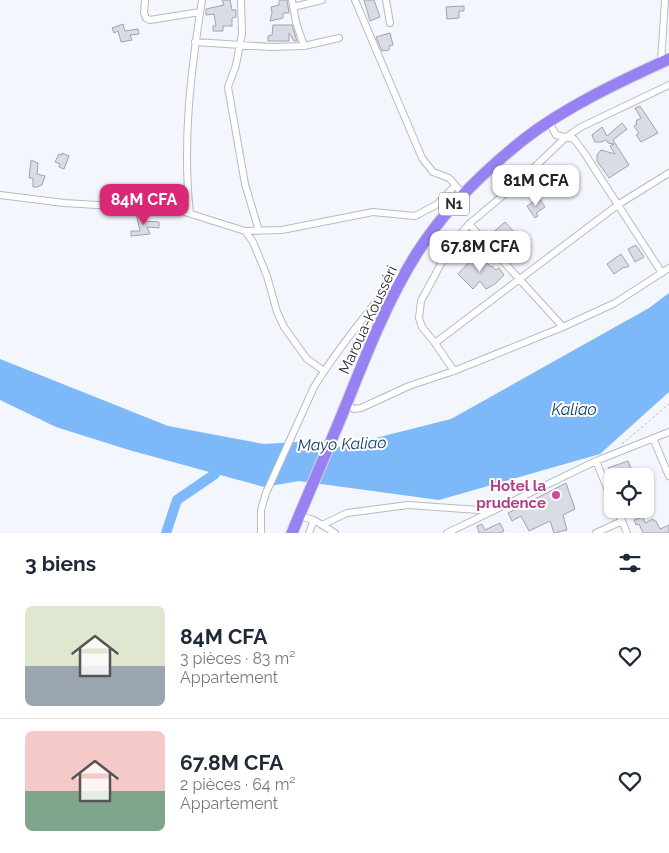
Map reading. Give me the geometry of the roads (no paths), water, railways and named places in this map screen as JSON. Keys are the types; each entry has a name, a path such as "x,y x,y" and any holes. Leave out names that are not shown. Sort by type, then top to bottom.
{"highway":[{"name":"Maroua-Kousséri","path":"292,533 390,301 417,253 459,190 549,122 629,78 665,61"}],"street":[{"path":"145,0 144,13 146,18 150,20 200,12"},
{"path":"190,213 187,183 187,146 195,42 202,0"},
{"path":"241,0 242,34 236,65 228,87 245,184 259,230"},
{"path":"304,46 292,4 322,0"},
{"path":"0,195 64,203 156,206 190,213 246,231 282,230 373,212 415,216 436,205 459,190 449,178 433,172 422,158 355,0"},
{"path":"386,0 390,23"},
{"path":"665,0 665,61"},
{"path":"195,42 240,44 271,48 304,46 339,38"},
{"path":"454,370 436,342 422,327 419,318 421,300 450,247 469,224 519,182 565,138 581,127 669,85"},
{"path":"549,122 556,135 574,139 619,204 662,272"},
{"path":"436,342 619,204 669,173"},
{"path":"469,224 563,327"},
{"path":"246,231 253,242 267,276 277,312 284,327 307,359 324,371"},
{"path":"346,404 354,409 361,408 410,386 563,327 624,298 669,268"},
{"path":"261,533 260,510 266,493 314,387 393,280 407,270"},
{"path":"446,533 596,461 669,432"},
{"path":"653,438 669,476"},
{"path":"596,461 604,480"},
{"path":"322,525 347,514 408,506 493,511"},
{"path":"299,516 314,520 335,533"},
{"path":"620,518 627,533"},
{"path":"309,533 314,520"},
{"path":"596,533 622,521"}],"water":[{"name":"Kaliao","path":"669,293 669,392 600,454 439,500 299,481 264,487 129,450 56,427 0,400 0,359 168,426 264,444 313,441 340,447 451,419 649,308"}],"waterway":[{"path":"166,533 177,500 215,474"}],"place":[{"name":"Hotel la prudence","path":"556,495"}],"water label":[{"name":"Mayo Kaliao","path":"342,444"}]}
